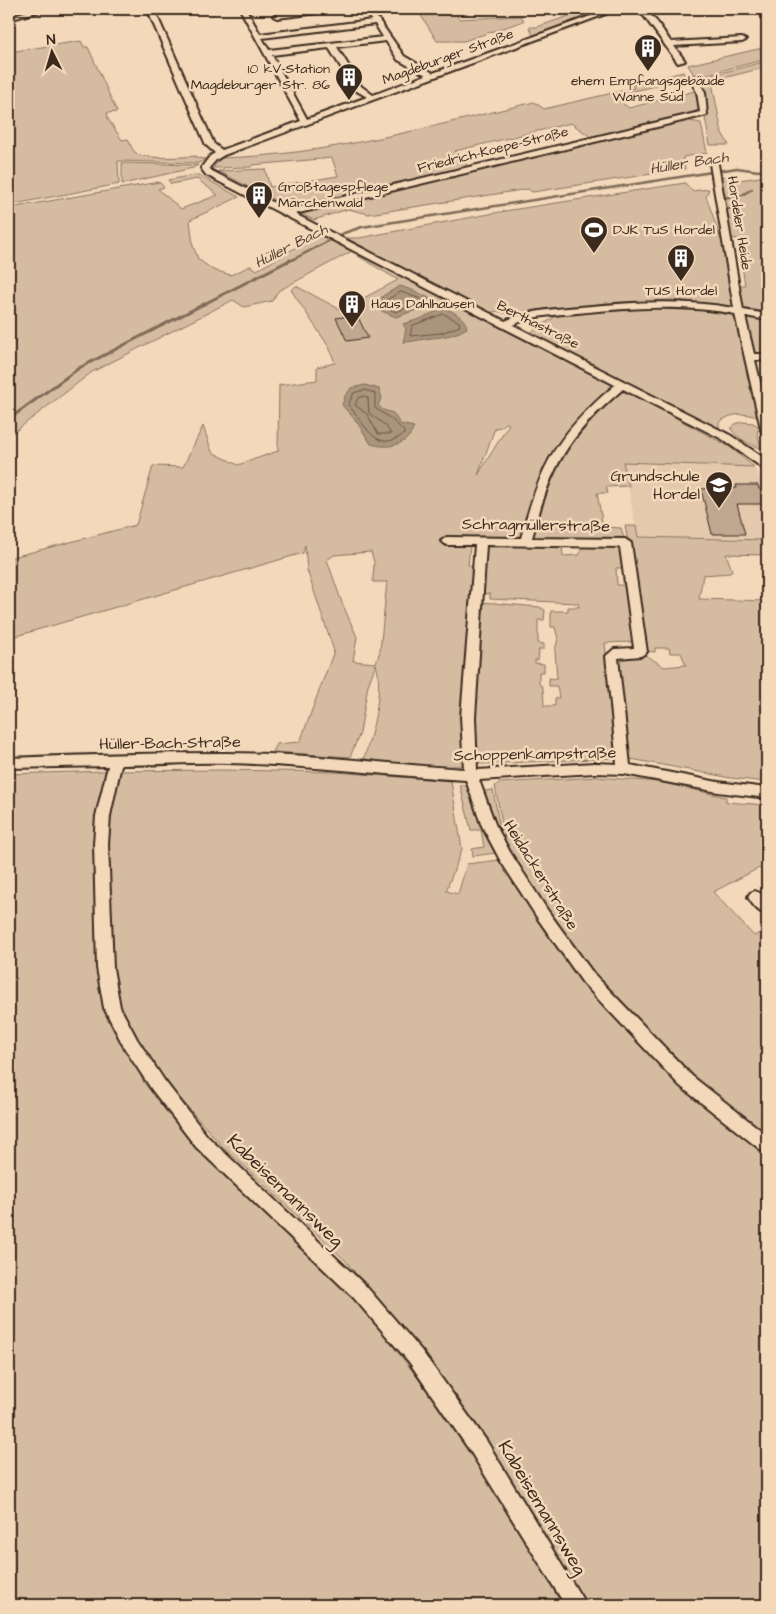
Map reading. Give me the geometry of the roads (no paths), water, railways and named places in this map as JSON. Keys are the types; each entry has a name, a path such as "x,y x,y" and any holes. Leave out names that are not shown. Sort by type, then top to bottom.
{"street":[{"path":"9,18 43,9"},
{"path":"150,9 210,145 217,156"},
{"path":"244,9 302,118 306,122"},
{"path":"286,32 275,12 335,9 346,26"},
{"path":"368,9 403,60 433,76"},
{"name":"Magdeburger Straße","path":"217,156 616,9"},
{"path":"636,9 647,14 681,62"},
{"path":"258,36 377,22"},
{"path":"267,53 388,39"},
{"path":"669,44 742,40"},
{"name":"Magdeburger Straße","path":"332,46 358,88 373,98"},
{"name":"Friedrich-Koepe-Straße","path":"287,214 704,113 701,92 694,78"},
{"name":"Berthastraße","path":"217,156 205,166 209,173 726,437 766,462"},
{"name":"Hordeler Heide","path":"714,164 738,312 766,429"},
{"path":"506,324 521,317 536,314 644,304 688,305 767,317"},
{"path":"750,357 767,357"},
{"path":"526,541 543,480 559,449 582,420 622,384"},
{"name":"Heidackerstraße","path":"481,540 468,718 471,775 488,824 505,856 543,915 588,978 686,1081 767,1145"},
{"name":"Schragmüllerstraße","path":"447,541 625,543 641,652 618,652 612,656 624,769"},
{"name":"Hüller-Bach-Straße","path":"9,763 226,758 332,763"},
{"name":"Kabeisemannsweg","path":"116,760 104,816 101,844 105,968 112,1008 131,1044 158,1085 202,1142 359,1291 416,1356 479,1447 576,1605"},
{"name":"Schoppenkampstraße","path":"332,763 393,770 471,775 595,768 624,769 718,787 767,793"},
{"path":"755,897 767,910"}],"water":[{"path":"400,286 429,298 428,306 396,317 372,307 384,295"},
{"path":"443,308 458,315 464,321 467,328 449,336 403,342 406,329 403,324 420,319"},
{"path":"365,385 379,389 382,398 378,405 383,410 393,413 400,424 414,427 402,442 390,446 371,444 356,421 342,405 345,396 351,388"}],"waterway":[{"name":"Hüller Bach","path":"288,262 344,233 362,227 737,168 758,171 767,170"},
{"path":"736,210 725,208 723,198 742,195 752,189"},
{"name":"Hüller Bach","path":"9,419 79,368 290,260"}],"place":[{"name":"ehem Empfangsgebäude Wanne Süd","path":"648,72"},
{"name":"10 kV-Station Magdeburger Str. 86","path":"349,101"},
{"name":"Großtagespflege Märchenwald","path":"259,219"},
{"name":"DJK TuS Hordel","path":"594,254"},
{"name":"TUS Hordel","path":"681,282"},
{"name":"Haus Dahlhausen","path":"352,328"},
{"name":"Grundschule Hordel","path":"719,509"}]}
